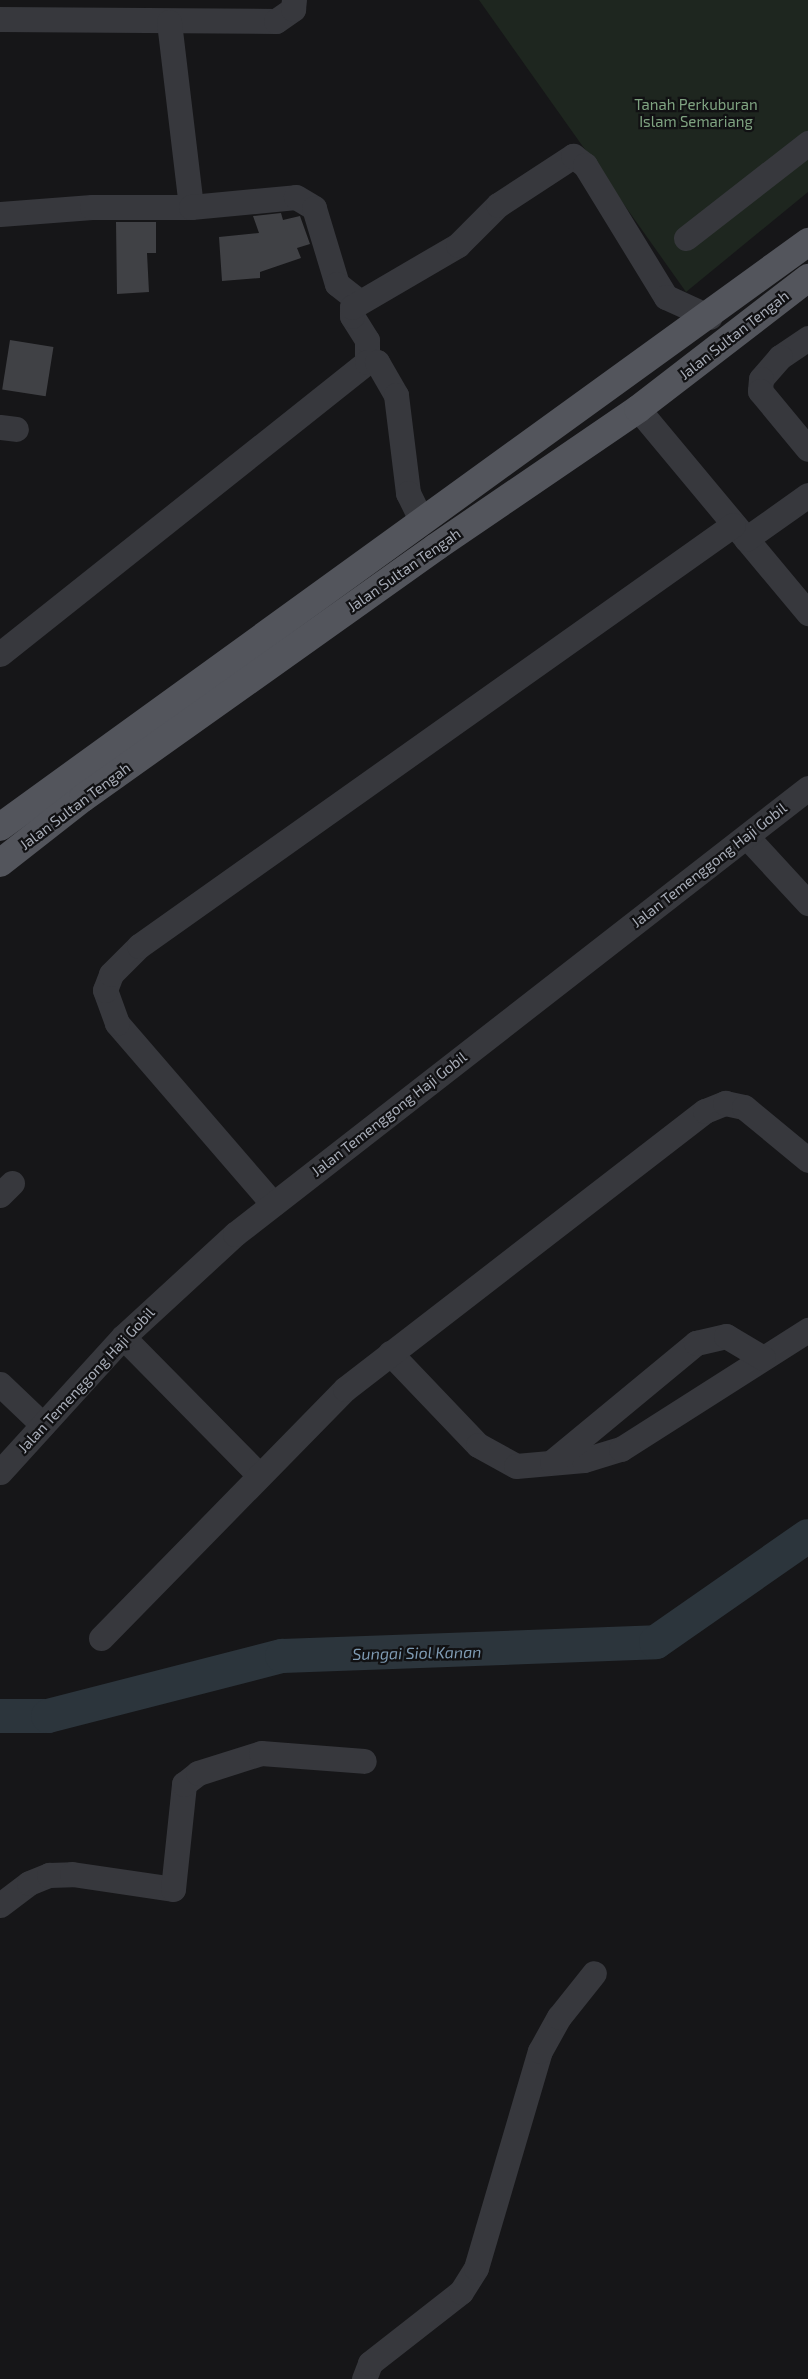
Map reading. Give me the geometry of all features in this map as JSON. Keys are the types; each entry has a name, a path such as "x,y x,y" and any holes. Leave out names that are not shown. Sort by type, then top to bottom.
{"main road":[{"name":"Jalan Sultan Tengah","path":"0,827 422,522 710,317 808,242"},
{"name":"Jalan Sultan Tengah","path":"0,863 83,798 420,558 638,409 808,278"}],"street":[{"path":"0,19 169,22 276,21 293,9 294,0"},
{"path":"169,22 191,207"},
{"path":"686,238 808,143"},
{"path":"367,362 367,340 352,316 352,307 458,245 498,205 573,156 585,165 666,297 710,317"},
{"path":"0,214 92,207 191,207 266,198 306,201 314,208 337,284 360,301"},
{"path":"808,338 780,357 761,379 760,391 808,449"},
{"path":"0,654 367,362 377,362 396,394 408,493 422,522"},
{"path":"638,409 739,532 808,612"},
{"path":"272,1204 117,1024 106,990 111,974 138,946 739,532 808,495"},
{"name":"Jalan Temenggong Haji Gobil","path":"0,1472 123,1337 272,1204 808,788"},
{"path":"747,837 808,903"},
{"path":"101,1638 258,1474 344,1389 705,1111 725,1103 744,1107 808,1160"},
{"path":"390,1353 464,1432 494,1456 516,1466 584,1460 621,1449 808,1330"},
{"path":"552,1462 696,1343 726,1336 763,1358"},
{"path":"123,1337 258,1474"},
{"path":"0,1384 43,1425"},
{"path":"0,1905 29,1883 49,1875 72,1874 173,1889 188,1777 261,1753 364,1762"},
{"path":"364,2379 370,2363 461,2292 476,2268 540,2051 559,2017 594,1973"}],"green space":[{"name":"Tanah Perkuburan Islam Semariang","path":"479,0 808,0 808,192 686,292"}],"building":[{"path":"281,213 283,220 300,216 310,244 297,248 301,258 260,272 260,278 222,281 219,237 259,233 253,216"},
{"path":"116,222 156,222 156,253 147,253 149,292 117,294"},
{"path":"10,340 53,347 46,396 2,389"}],"waterway":[{"name":"Sungai Siol Kanan","path":"0,1716 48,1716 282,1656 656,1642 808,1536"}]}
